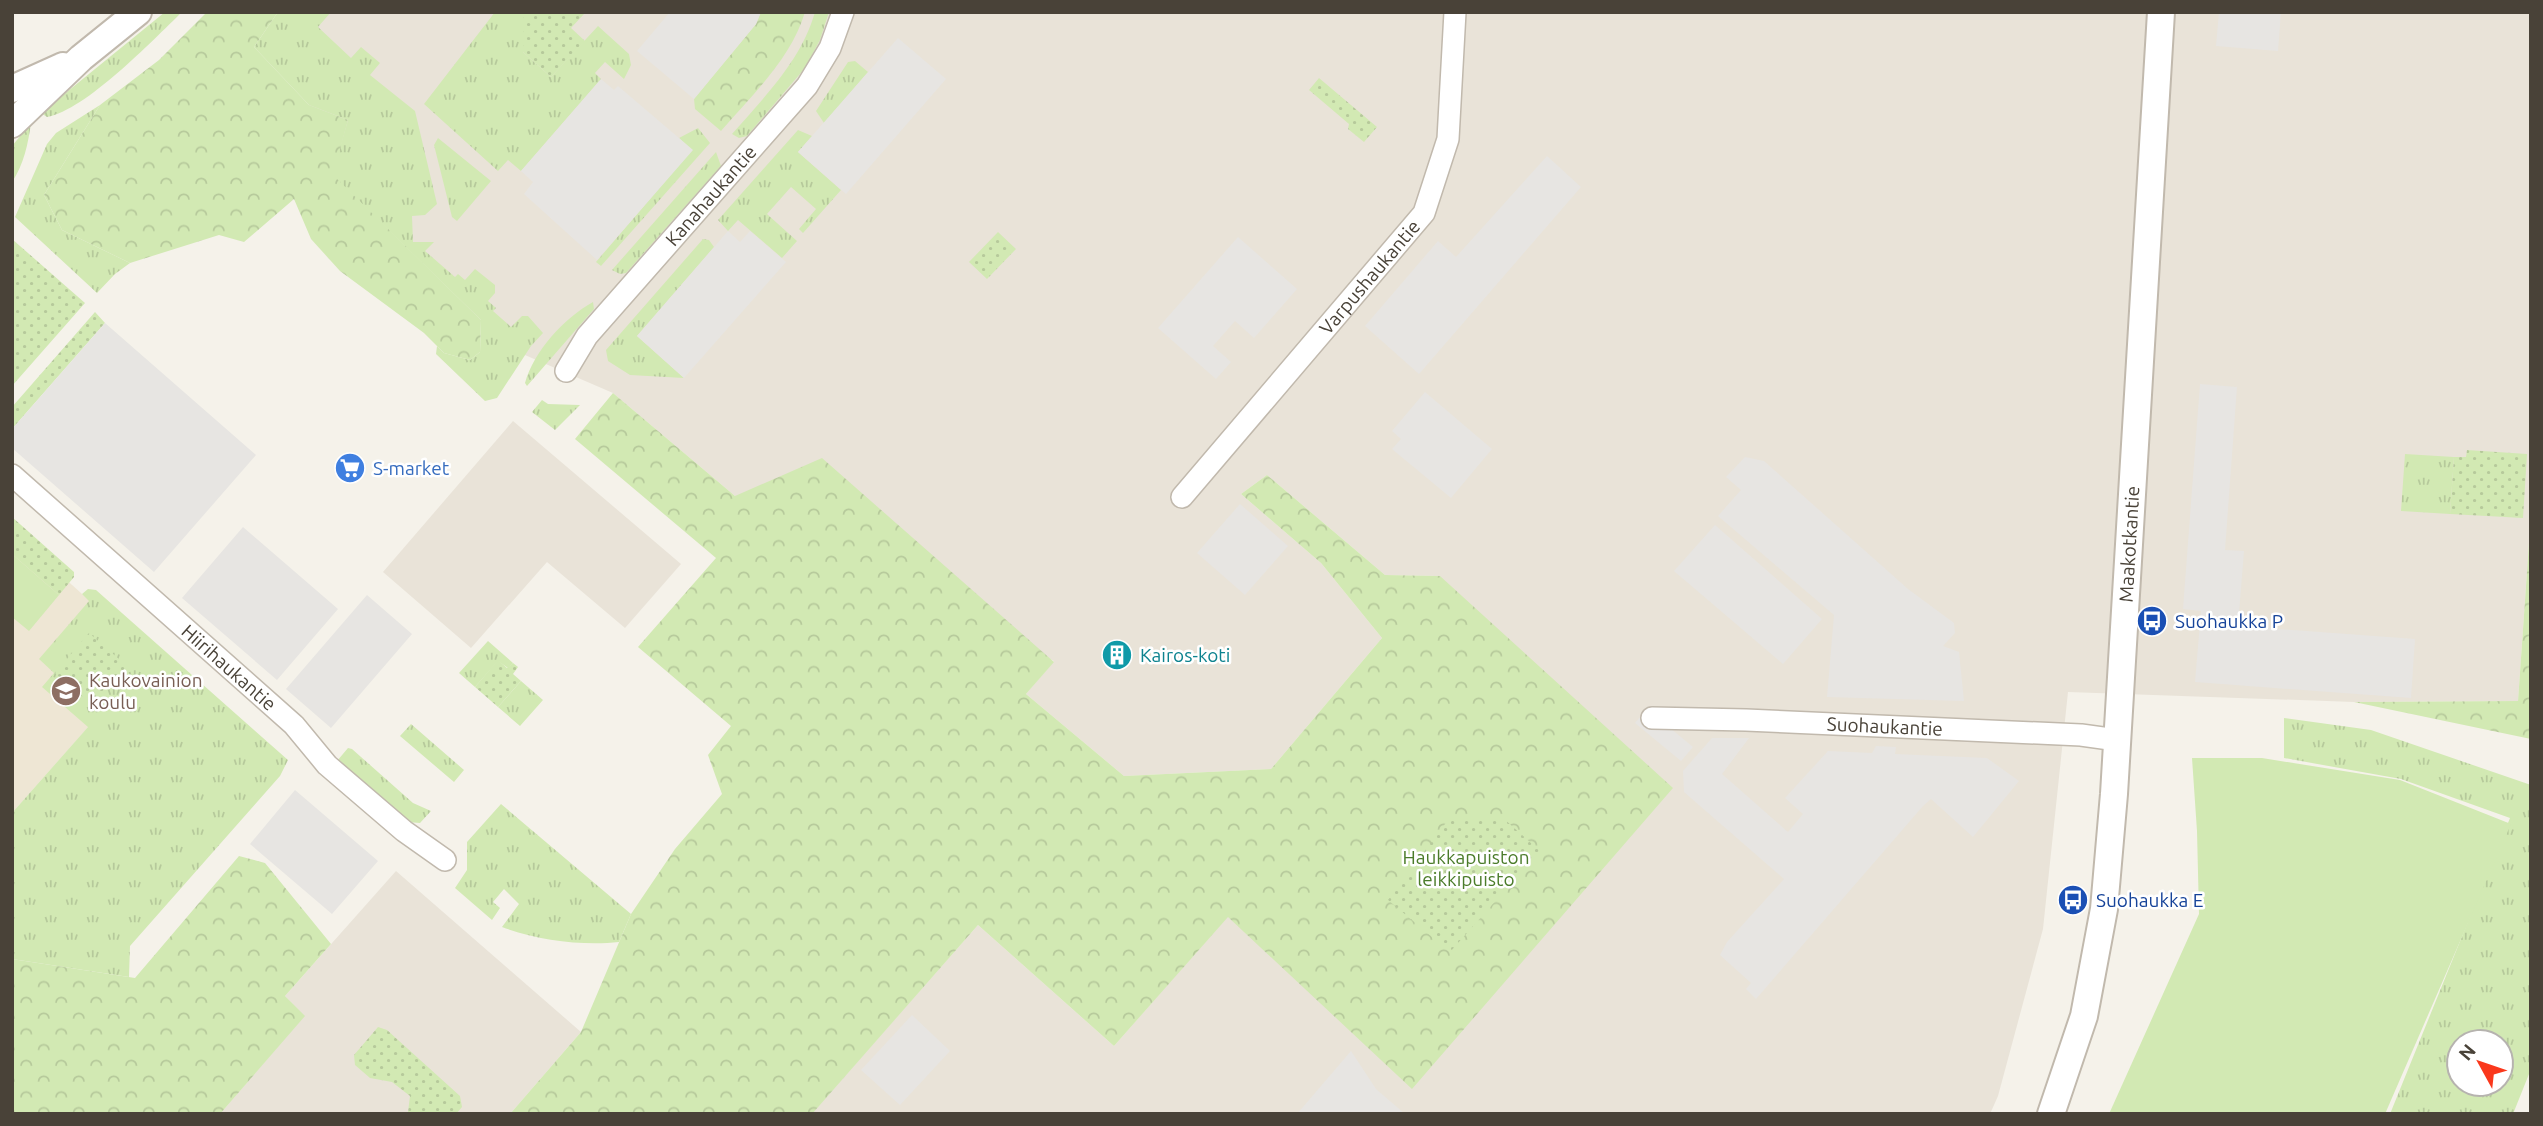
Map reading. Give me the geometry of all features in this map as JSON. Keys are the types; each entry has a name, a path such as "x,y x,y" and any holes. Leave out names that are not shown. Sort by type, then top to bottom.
{"street":[{"path":"12,124 81,58 138,12"},
{"name":"Kanahaukantie","path":"566,371 587,336 807,86 830,48 843,12"},
{"name":"Varpushaukantie","path":"1182,497 1424,213 1448,139 1455,12"},
{"name":"Maakotkantie","path":"2052,1114 2084,1016 2104,909 2117,740 2161,12"},
{"path":"12,89 81,58"},
{"name":"Hiirihaukantie","path":"12,475 294,725 327,765 404,831 445,860"},
{"name":"Suohaukantie","path":"1652,718 2067,734 2117,740"}],"shaded area":[{"path":"278,12 2531,12 2531,514 2518,701 2354,702 2068,692 2043,929 1998,1096 1990,1114 811,1114 978,925 1114,1046 1228,916 1412,1088 1440,576 1385,575 1267,475 1241,494 1321,563 1382,638 1271,769 1124,776 1026,694 1054,661 735,496 613,393 511,349 332,175"},
{"path":"670,12 761,12 756,24 694,99 637,51"},
{"path":"2219,12 2281,12 2278,51 2216,46"},
{"path":"898,38 946,79 846,194 798,152"},
{"path":"601,79 614,90 618,86 693,150 597,260 524,194 533,182 521,171"},
{"path":"1547,156 1581,187 1419,374 1365,326 1438,241 1456,257"},
{"path":"728,231 740,242 750,231 786,262 684,378 637,336"},
{"path":"1238,237 1297,289 1254,338 1235,321 1213,346 1231,362 1216,379 1158,328"},
{"path":"105,323 256,455 154,572 12,448 12,429"},
{"path":"2200,384 2237,387 2225,550 2244,551 2238,626 2415,639 2411,698 2195,682 2201,611 2183,609"},
{"path":"1425,392 1492,449 1451,498 1392,449 1401,439 1392,431"},
{"path":"513,421 681,564 625,628 547,562 471,648 383,572"},
{"path":"1745,457 1764,461 1908,589 1954,623 1955,633 1943,646 1959,652 1964,701 1827,697 1834,615 1718,516 1741,490 1726,477"},
{"path":"1240,504 1288,546 1245,595 1197,553"},
{"path":"1715,525 1822,619 1783,664 1674,571"},
{"path":"243,527 338,609 277,680 182,598"},
{"name":"Kaukovainion koulu","path":"12,531 151,656 12,813"},
{"path":"367,595 412,634 331,728 286,689"},
{"path":"1647,709 1693,747 1681,761 1635,723"},
{"path":"1712,738 1749,738 1722,774 1788,832 1803,814 1785,798 1828,751 1872,753 1876,746 1896,747 1895,754 1987,758 2019,781 1973,837 1931,799 1756,999 1746,989 1751,983 1720,955 1727,942 1784,879 1684,792 1683,771"},
{"path":"295,790 378,861 332,914 250,844"},
{"path":"396,871 581,1032 510,1114 220,1114 304,1016 285,996"},
{"path":"912,1015 950,1051 900,1105 861,1070"},
{"path":"1351,1051 1376,1089 1405,1114 1297,1114"}],"green space":[{"path":"165,12 182,12 118,73 63,112 47,117 41,113"},
{"path":"207,12 278,12 254,47 309,105 348,120 333,175 481,320 480,352 470,360 444,353 424,333 340,271 311,239 294,199 244,242 219,235 130,263 62,230 44,195 100,105 159,60"},
{"path":"278,12 331,12 318,27 351,58 361,47 380,63 370,75 415,111 437,204 425,215 412,216 413,242 434,242 425,251 455,277 458,274 465,280 475,269 495,285 495,293 488,301 496,308 493,311 511,327 522,316 528,316 543,333 531,346 497,398 485,401 436,354 437,346 444,353 470,360 480,352 481,320 332,175 348,120 309,105 254,47"},
{"path":"495,12 523,12 523,52 551,77 598,26 629,54 631,65 624,79 605,62 595,73 601,79 521,171 508,160 498,171 424,104"},
{"path":"523,12 584,14 571,28 585,41 551,77 523,52"},
{"path":"761,12 805,12 799,29 780,61 721,131 695,109 694,99 756,24"},
{"path":"815,12 829,12 820,40 805,68 747,136 739,138 732,134 791,62 809,30"},
{"path":"855,61 868,72 824,123 816,111 848,62"},
{"path":"1319,78 1377,127 1364,142 1348,129 1349,124 1309,90"},
{"path":"100,105 44,195 62,230 130,263 97,293 15,217 47,144 56,133"},
{"path":"31,123 25,154 12,182 12,146"},
{"path":"698,128 710,143 601,266 596,262 692,150 679,138"},
{"path":"798,130 812,136 798,152 841,190 803,233 799,229 816,209 791,187 767,214 797,241 782,258 738,220 728,231 718,220"},
{"path":"438,138 491,181 457,221 452,217 434,145"},
{"path":"716,152 721,166 626,273 620,274 612,270"},
{"path":"998,232 1016,249 987,279 969,262"},
{"path":"12,239 85,303 12,386"},
{"path":"703,239 709,240 714,247 637,336 684,378 630,375 608,361 606,350"},
{"path":"593,302 594,309 527,386 525,383 529,371 543,348 561,326"},
{"path":"95,312 105,323 12,429 12,407"},
{"path":"613,393 735,496 822,458 1054,662 1026,694 1124,776 1271,769 1382,638 1321,563 1241,494 1267,475 1385,575 1440,576 1673,788 1412,1089 1228,917 1114,1046 978,925 812,1114 510,1114 581,1032 631,914 675,849 722,794 708,755 731,726 638,647 716,558 575,439"},
{"path":"542,400 548,404 580,405 555,430 532,412"},
{"path":"2467,450 2527,454 2523,518 2450,514 2454,457 2466,457"},
{"path":"2405,454 2454,457 2450,514 2401,511"},
{"path":"2531,514 2531,739 2354,702 2518,701"},
{"path":"12,517 74,572 74,577 59,595 12,554"},
{"path":"12,554 59,595 29,631 12,617"},
{"path":"88,589 96,590 288,760 280,776 130,946 129,977 12,959 12,813 88,727 42,687 54,673 39,659 89,601 82,594"},
{"path":"89,633 127,666 93,706 55,673"},
{"path":"488,641 513,663 508,668 498,661 475,687 459,673"},
{"path":"498,660 507,668 513,663 518,667 513,674 521,681 498,707 475,687"},
{"path":"521,681 543,700 520,726 498,707"},
{"path":"2284,718 2371,730 2531,785 2531,1069 2513,1114 2390,1114 2510,818 2401,779 2284,758"},
{"path":"411,724 464,770 454,782 400,736"},
{"path":"348,748 413,803 431,811 420,823 407,822 337,761"},
{"path":"2192,758 2262,758 2400,780 2511,824 2385,1114 2109,1114 2199,914"},
{"path":"501,804 631,914 619,942 575,942 516,932 502,927 519,904 504,889 493,902 500,908 492,920 455,888 467,870 467,842"},
{"name":"Haukkapuiston leikkipuisto","path":"1503,818 1540,851 1450,952 1388,900 1448,820"},
{"path":"239,856 265,863 331,944 285,996 305,1016 220,1114 12,1114 12,959 135,978"},
{"path":"378,1027 387,1030 460,1096 462,1107 456,1114 410,1114 410,1096 392,1082 370,1078 355,1065 354,1055"}],"place":[{"name":"S-market","path":"350,468"},
{"name":"Suohaukka P","path":"2152,621"},
{"name":"Kairos-koti","path":"1117,655"},
{"name":"Kaukovainion koulu","path":"66,691"},
{"name":"Suohaukka E","path":"2073,900"}]}
